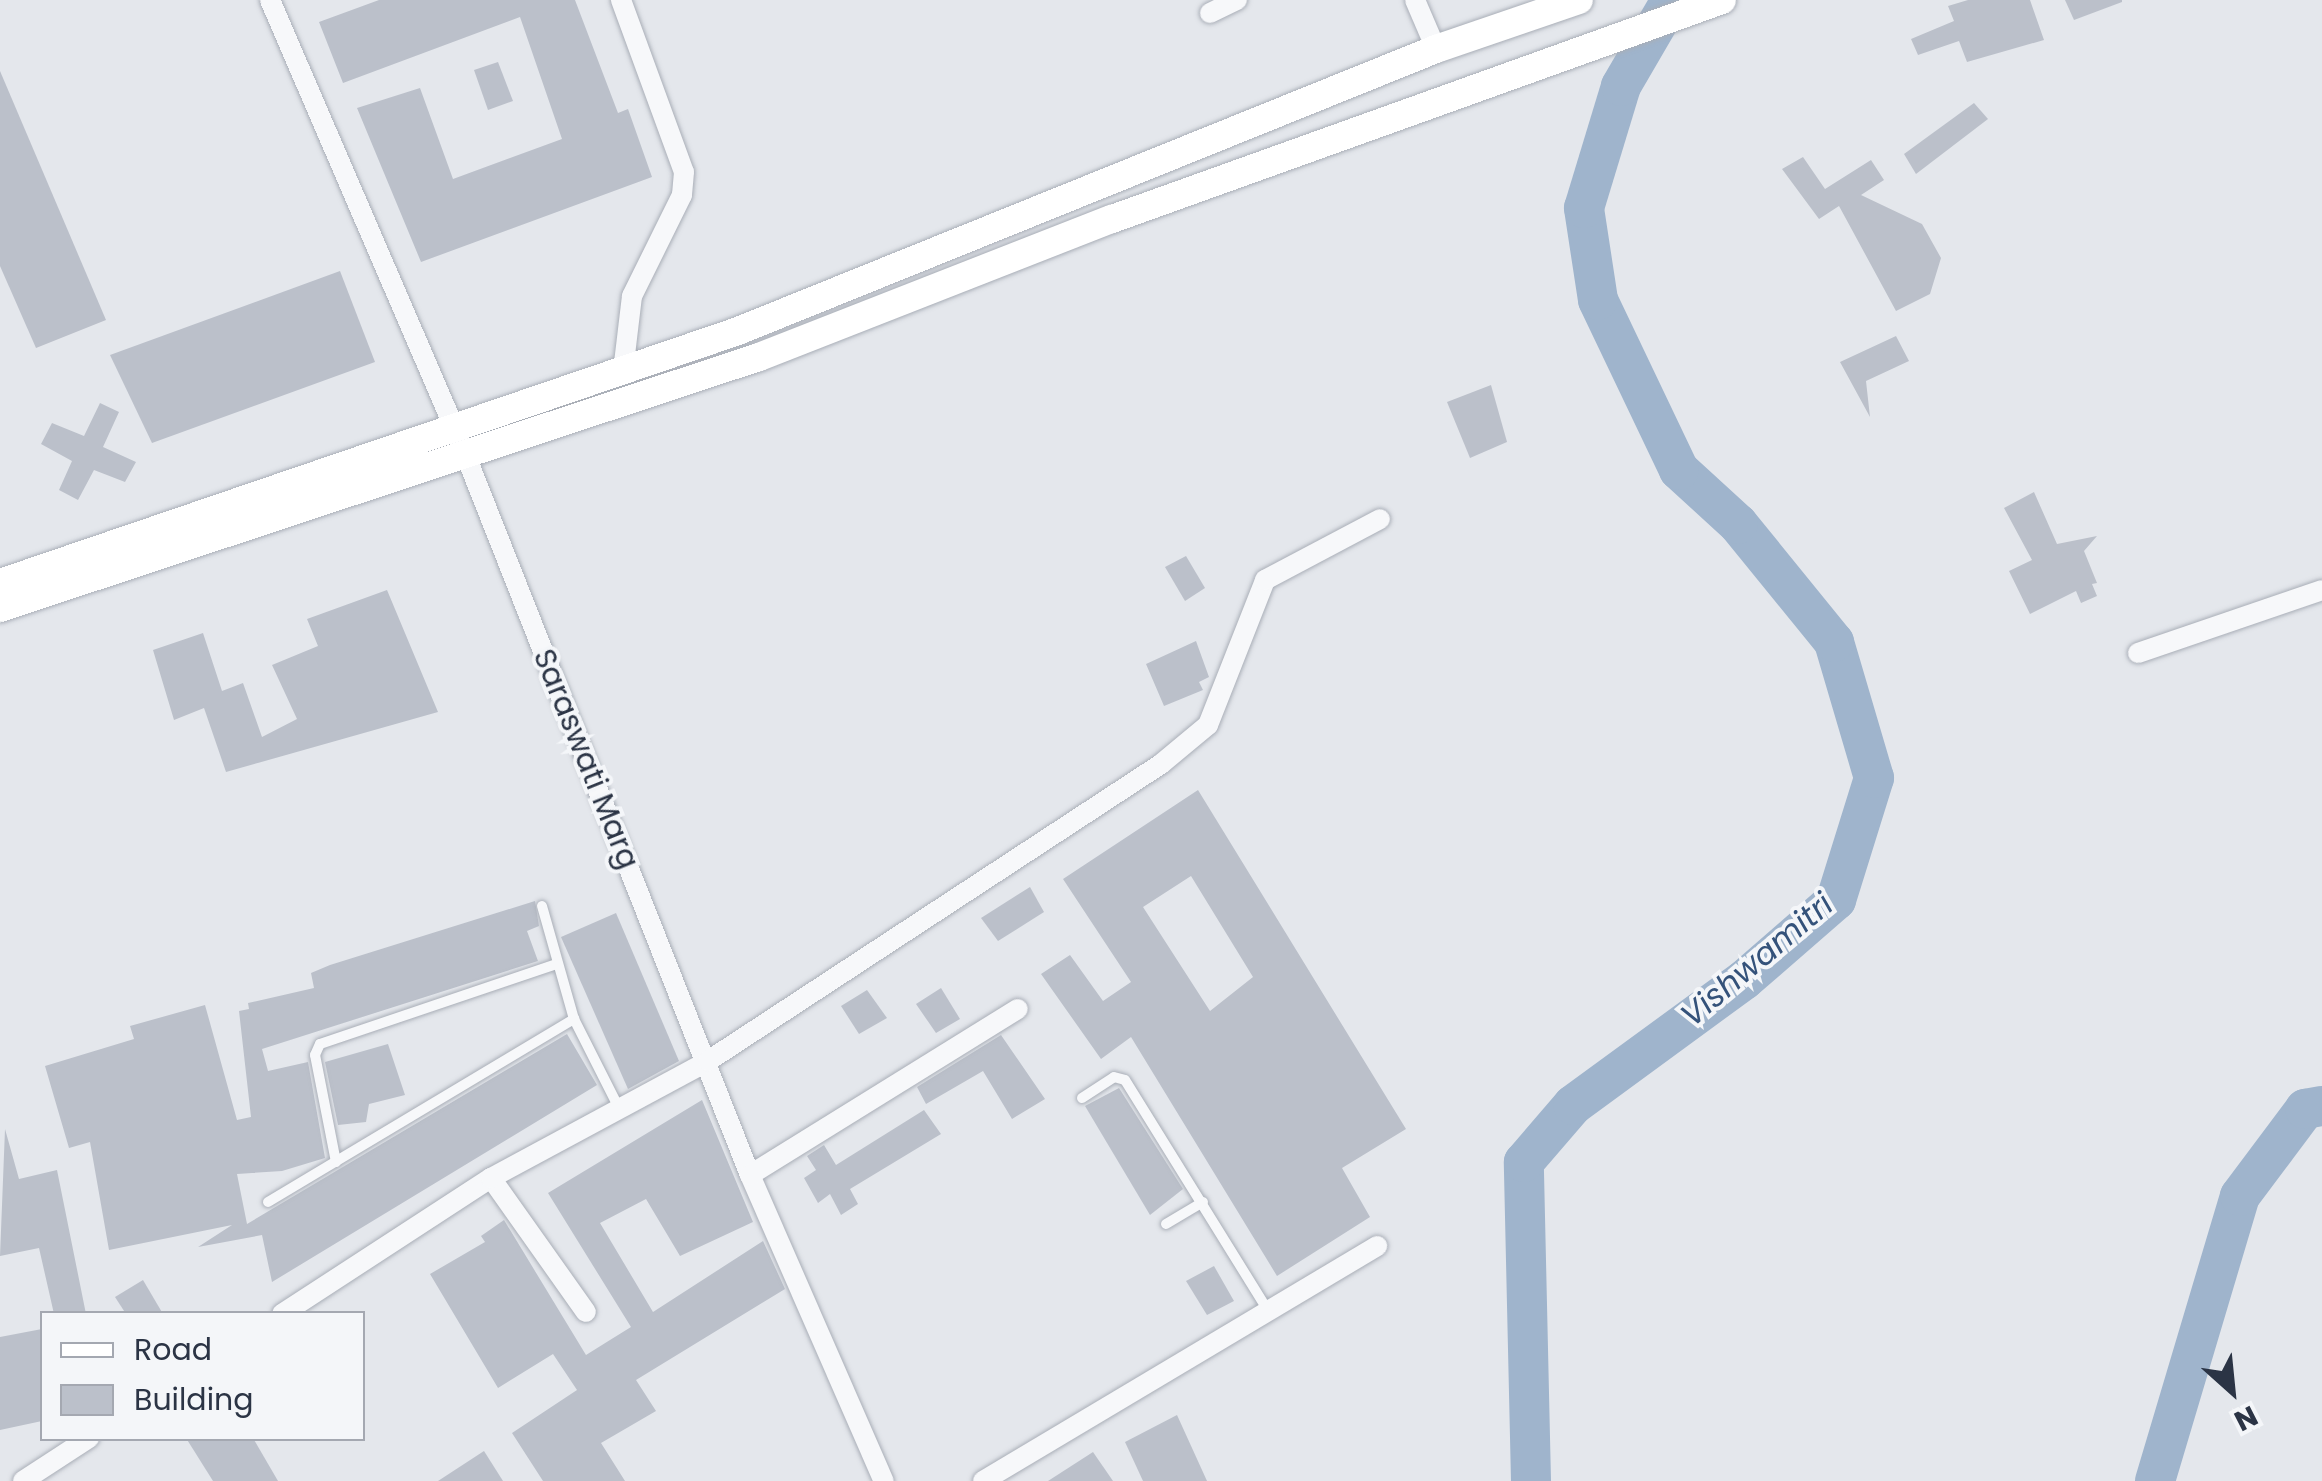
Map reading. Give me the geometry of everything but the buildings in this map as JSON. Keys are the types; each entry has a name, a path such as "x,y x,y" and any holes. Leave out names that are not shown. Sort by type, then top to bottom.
{"main road":[{"path":"0,583 738,331 1436,49 1579,0"},
{"path":"0,608 760,357 1112,219 1722,0"}],"street":[{"name":"Saraswati Marg","path":"270,0 466,456 750,1174 884,1481"},
{"path":"621,0 684,172 682,195 632,296 623,371"},
{"path":"1210,14 1237,0"},
{"path":"1415,0 1436,49"},
{"path":"287,1311 491,1178 621,1111 708,1060 1202,733 1230,682 1264,580 1380,519"},
{"path":"2138,652 2322,590"},
{"path":"750,1174 1018,1009"},
{"path":"491,1178 586,1312"},
{"path":"983,1481 1266,1308 1377,1246"},
{"path":"23,1481 84,1441"}],"lane":[{"path":"542,906 574,1019 621,1111"},
{"path":"336,1162 315,1055 320,1044 556,964"},
{"path":"268,1202 574,1019"},
{"path":"1082,1098 1114,1077 1125,1080 1266,1308"},
{"path":"1166,1224 1203,1202"}],"waterway":[{"name":"Vishwamitri","path":"1531,1481 1524,1162 1573,1105 1744,980 1836,900 1874,778 1834,642 1738,524 1679,470 1598,300 1584,208 1621,86 1671,0"},
{"name":"Vishwamitri","path":"2155,1481 2240,1196 2305,1109 2322,1106"}]}
